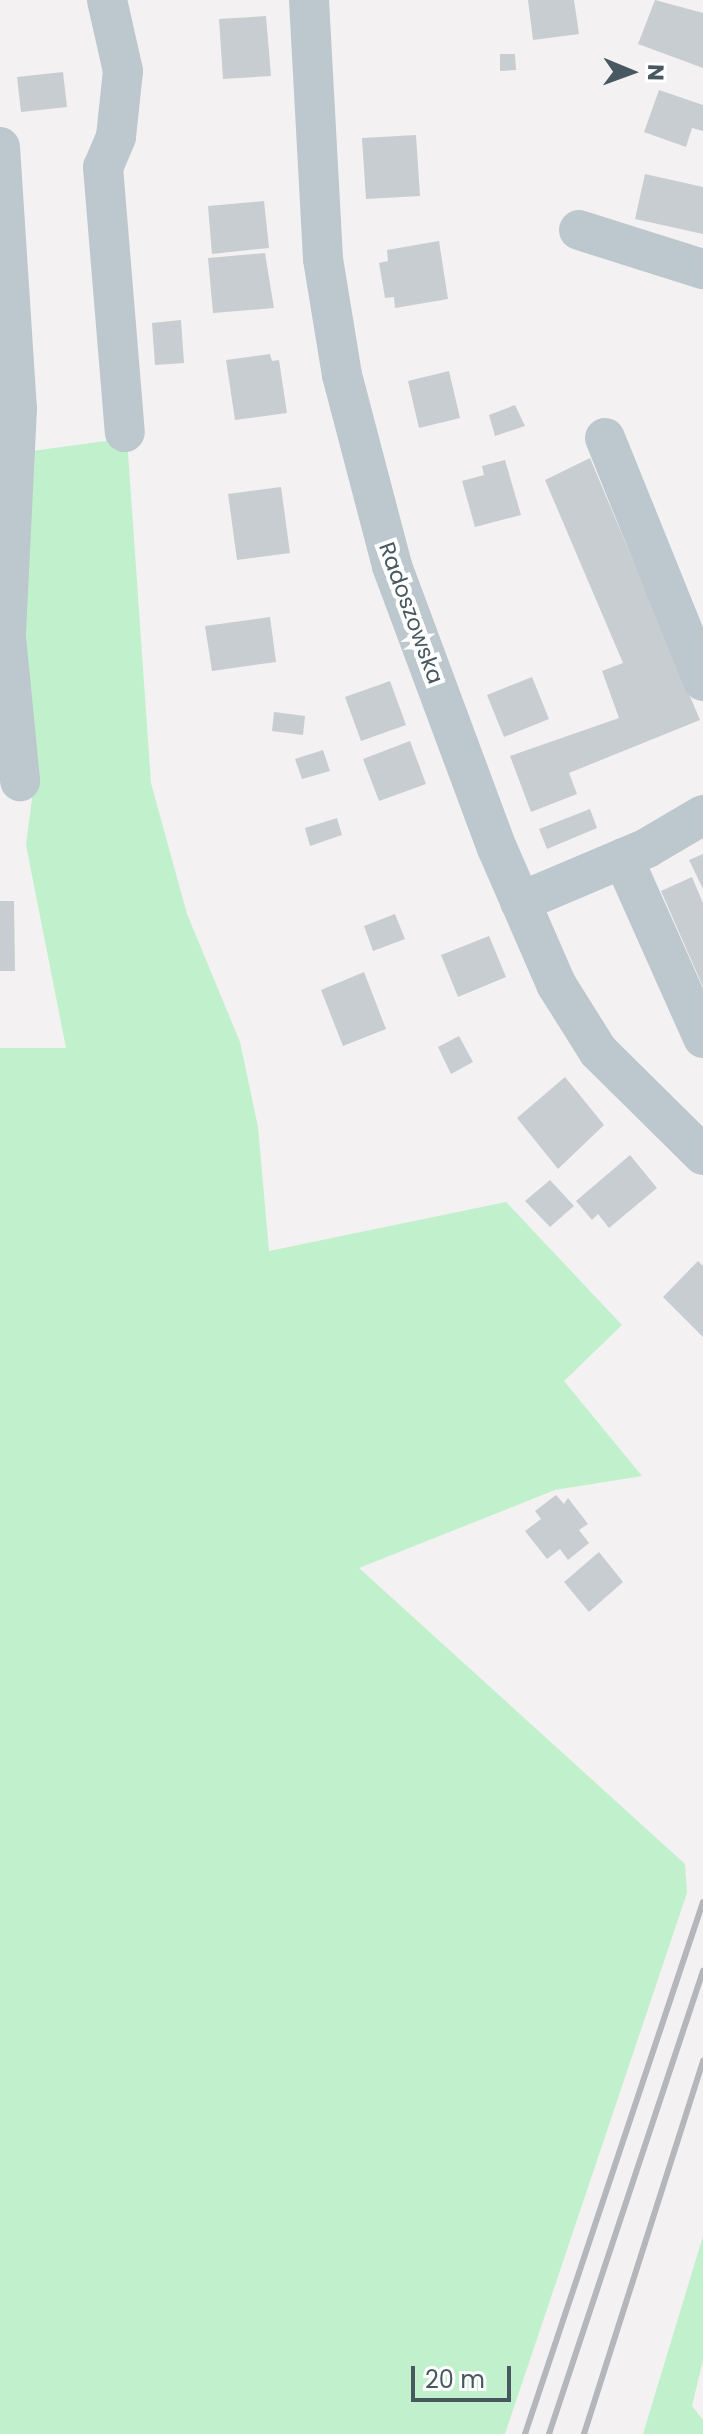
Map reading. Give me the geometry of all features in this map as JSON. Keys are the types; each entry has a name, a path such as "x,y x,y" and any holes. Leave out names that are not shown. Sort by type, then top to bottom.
{"street":[{"path":"107,0 123,71 116,137 103,167 114,342 125,432"},
{"name":"Radoszowska","path":"309,0 321,243 363,465 392,566 520,902 556,984 598,1051 703,1155"},
{"path":"0,147 10,238 17,408 6,637 20,781"},
{"path":"579,230 703,269"},
{"path":"605,438 703,681"},
{"path":"520,902 623,858 703,815"},
{"path":"623,858 703,1038"}],"green space":[{"path":"127,438 151,783 187,914 240,1042 258,1127 269,1251 506,1202 622,1325 564,1381 642,1476 555,1490 359,1568 685,1864 687,1893 505,2434 0,2434 0,1048 66,1048 26,845 33,791 19,637 25,452"},
{"path":"703,2236 703,2360 692,2406 703,2420 703,2434 643,2434"}],"building":[{"path":"528,0 574,0 579,34 533,40"},
{"path":"655,0 703,13 703,68 638,44"},
{"path":"266,16 271,76 223,79 219,19"},
{"path":"500,54 515,54 516,70 500,71"},
{"path":"63,72 67,107 21,112 17,77"},
{"path":"659,90 703,105 703,131 692,128 686,147 644,132"},
{"path":"416,135 420,196 366,199 362,138"},
{"path":"645,174 703,187 703,234 635,219"},
{"path":"264,201 269,248 212,254 208,206"},
{"path":"439,241 448,299 395,308 394,297 385,298 379,263 388,261 387,250"},
{"path":"265,253 274,308 213,313 208,258"},
{"path":"181,320 184,363 155,365 152,323"},
{"path":"270,354 272,361 279,360 287,413 235,420 226,360"},
{"path":"449,371 460,418 419,428 408,381"},
{"path":"515,405 525,426 495,436 489,415"},
{"path":"590,458 700,720 569,773 577,794 531,812 510,756 619,718 602,671 623,663 545,480"},
{"path":"505,460 521,515 475,527 462,481 484,475 482,466"},
{"path":"281,487 290,553 237,560 228,494"},
{"path":"270,617 276,662 212,671 205,626"},
{"path":"532,677 549,719 504,737 487,695"},
{"path":"390,681 406,725 361,741 345,697"},
{"path":"274,712 305,716 303,735 272,731"},
{"path":"410,741 426,784 379,801 363,759"},
{"path":"323,750 330,771 302,779 295,759"},
{"path":"590,809 597,828 547,849 539,829"},
{"path":"337,818 342,835 310,846 305,828"},
{"path":"703,854 703,889 689,860"},
{"path":"692,877 703,903 703,987 661,891"},
{"path":"0,901 14,901 15,971 0,971"},
{"path":"395,914 405,939 373,951 364,926"},
{"path":"489,936 506,977 458,997 441,955"},
{"path":"364,972 386,1029 343,1046 321,990"},
{"path":"459,1036 473,1062 451,1074 438,1047"},
{"path":"565,1077 604,1125 558,1169 517,1118"},
{"path":"630,1155 657,1188 609,1228 598,1214 592,1220 576,1201"},
{"path":"550,1180 574,1206 550,1227 525,1201"},
{"path":"698,1261 703,1266 703,1337 663,1297"},
{"path":"556,1495 564,1504 568,1498 588,1524 579,1530 589,1543 568,1560 560,1549 547,1559 525,1531 541,1519 535,1511"},
{"path":"599,1552 623,1582 589,1612 564,1582"}],"railway":[{"path":"525,2434 703,1902"},
{"path":"549,2434 703,1971"},
{"path":"584,2434 703,2061"}]}
